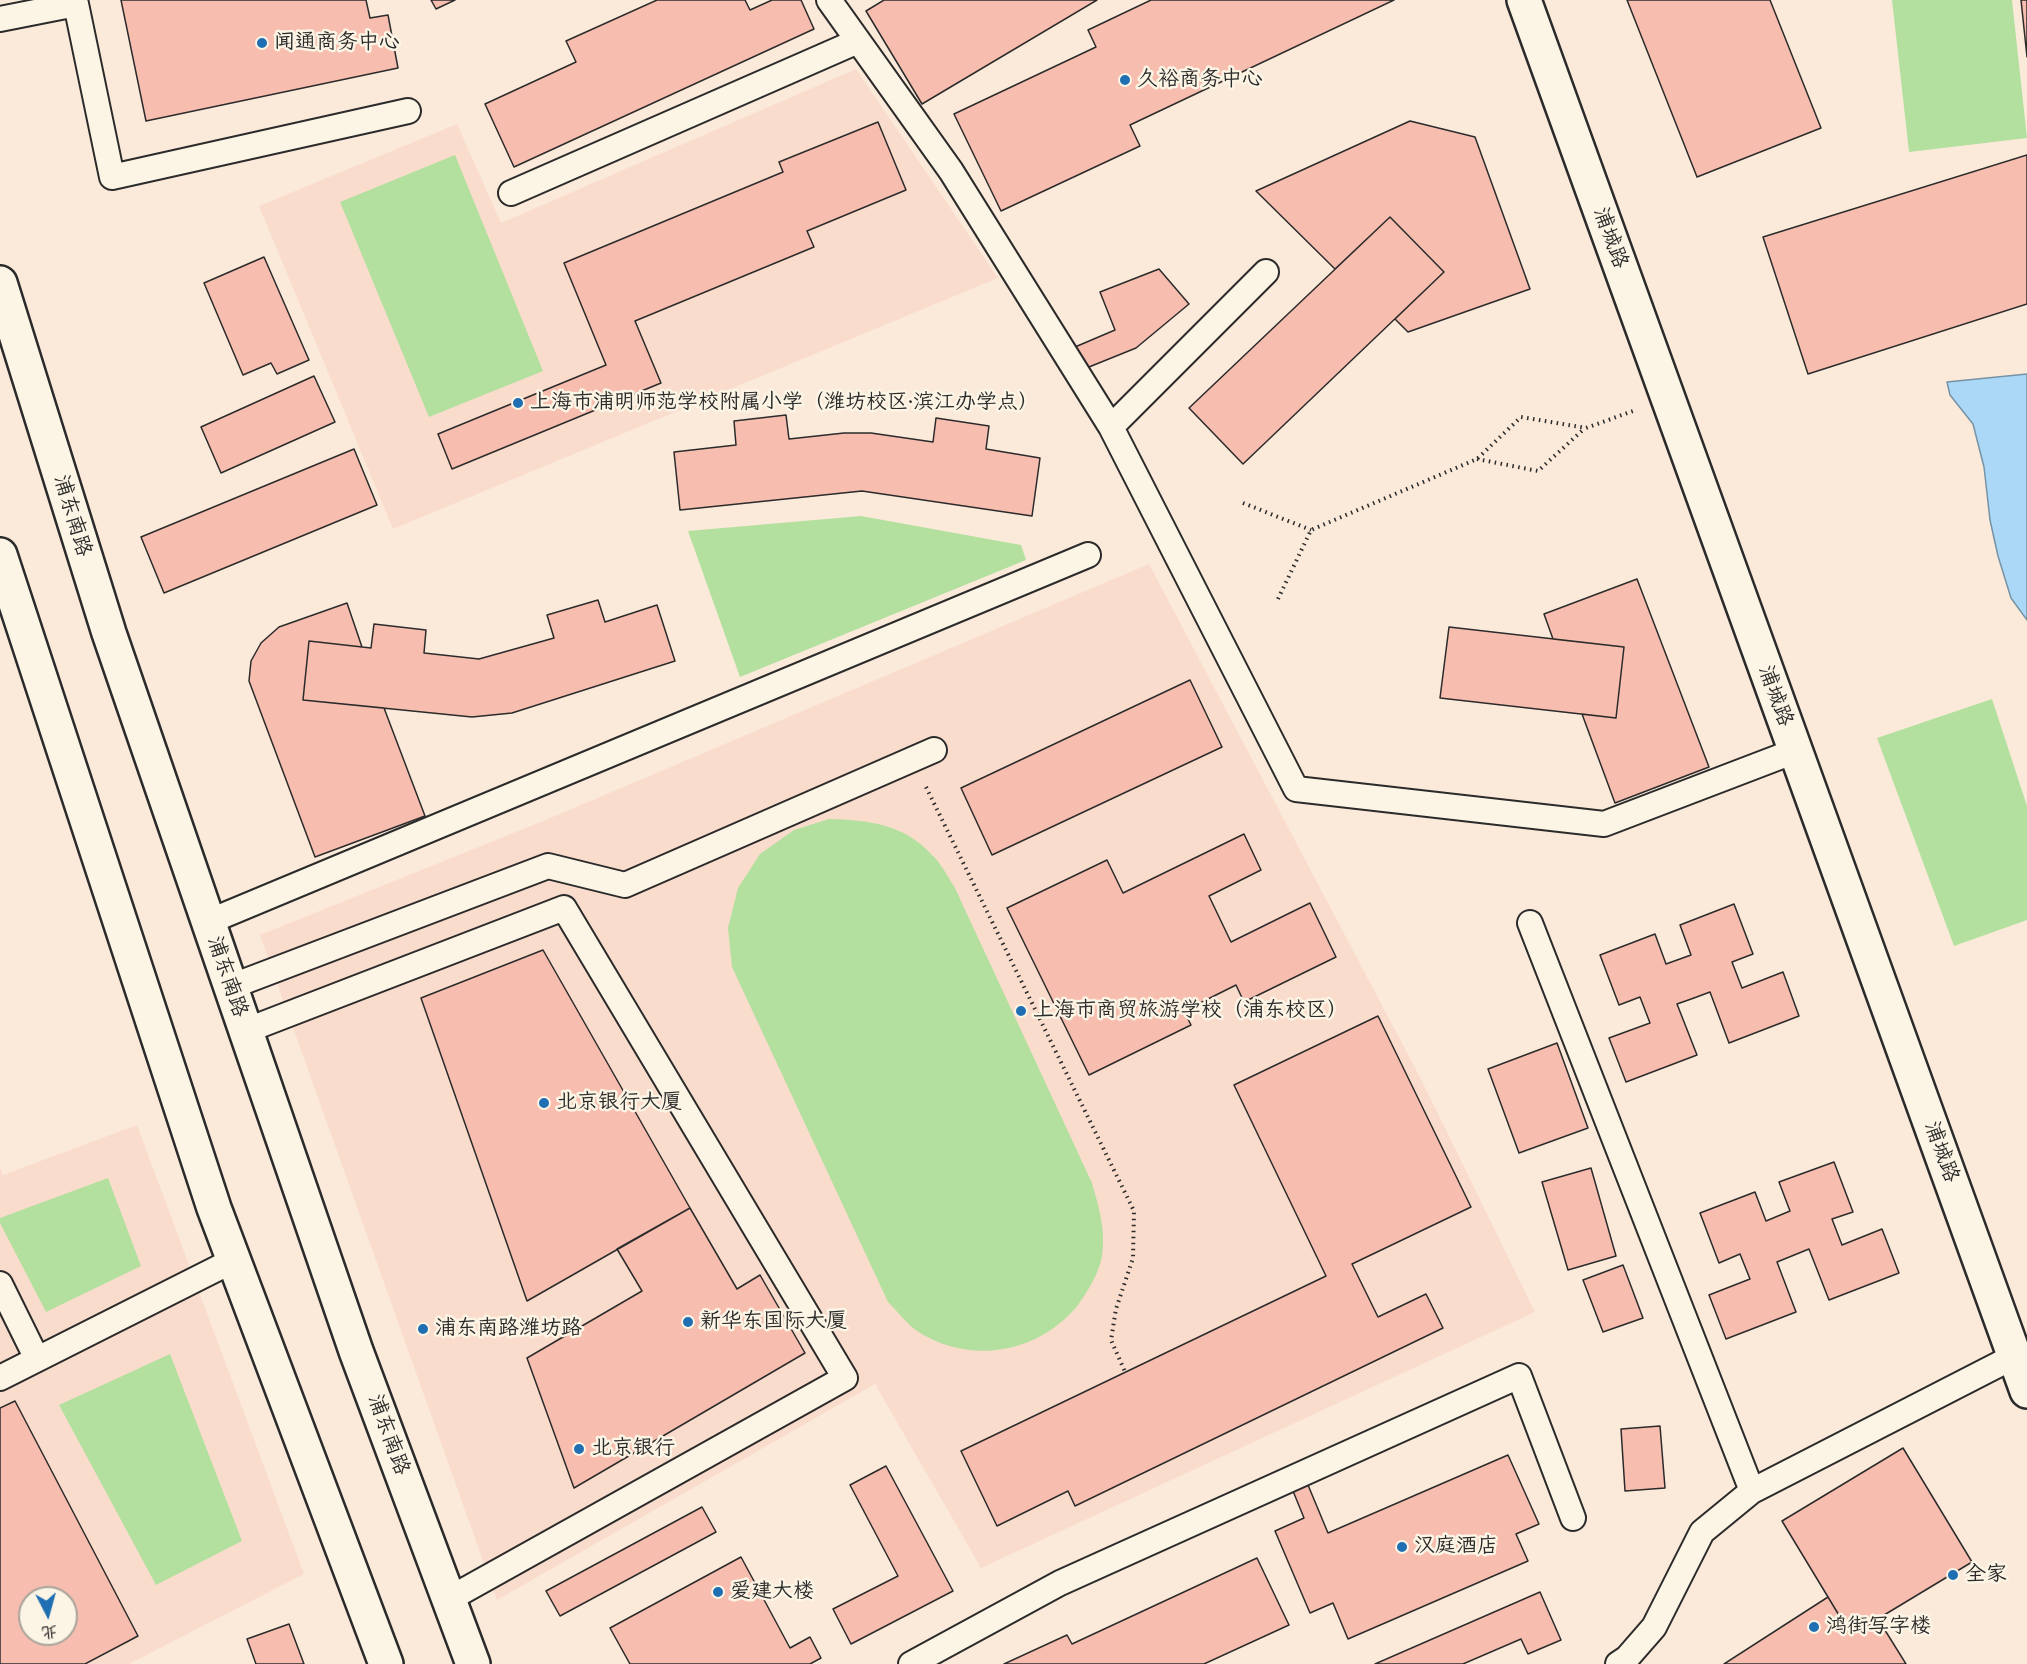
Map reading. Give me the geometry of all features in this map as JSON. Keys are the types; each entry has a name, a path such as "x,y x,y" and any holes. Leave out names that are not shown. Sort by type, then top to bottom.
{"main road":[{"name":"浦城路","path":"1524,0 2027,1391"},
{"name":"浦东南路","path":"0,283 109,633 245,1031 356,1351 473,1664"},
{"path":"0,555 210,1197 386,1664"}],"lane":[{"path":"829,0 951,171 1111,427 1296,789 1604,824 1794,751"},
{"path":"0,19 76,4 112,177 408,111"},
{"path":"511,193 858,41"},
{"path":"1111,427 1266,272"},
{"path":"208,922 1088,555"},
{"path":"230,987 548,866 625,885 923,755"},
{"path":"245,1031 564,908 845,1378 449,1599"},
{"path":"1530,923 1752,1491"},
{"path":"0,1378 234,1260"},
{"path":"0,1284 37,1359"},
{"path":"1618,1664 1627,1658 1653,1627 1702,1532 1752,1491 2014,1356"},
{"path":"911,1664 1060,1583 1519,1376 1573,1518"}],"path":[{"path":"1477,459 1538,471 1586,428 1668,399"},
{"path":"1278,599 1311,530 1477,459 1521,417 1586,428"},
{"path":"1243,504 1311,530"},
{"path":"923,755 1134,1211 1133,1258 1116,1309 1111,1340 1125,1372"}],"shaded area":[{"name":"上海市浦明师范学校附属小学（潍坊校区·滨江办学点）","path":"856,69 998,278 393,529 259,206 457,124 501,223"},
{"name":"上海市商贸旅游学校（浦东校区）","path":"1149,564 1422,1081 1535,1312 981,1568 875,1384 497,1600 260,935 548,819"},
{"path":"137,1125 304,1574 129,1664 0,1664 0,1168 3,1175"}],"green space":[{"path":"1892,0 2012,0 2027,138 1909,152"},
{"path":"455,155 543,371 429,417 340,202"},
{"path":"861,516 1021,545 1026,560 740,677 688,531"},
{"path":"1992,699 2027,806 2027,920 1954,946 1877,738"},
{"path":"829,819 871,823 897,830 910,836 921,845 941,866 954,886 1092,1183 1103,1237 1101,1262 1096,1275 1078,1305 1062,1321 1044,1334 1024,1344 981,1351 938,1342 913,1328 888,1302 732,967 728,928 738,888 760,854 794,830"},
{"path":"108,1178 141,1266 46,1312 0,1223 0,1218"},
{"path":"170,1354 242,1541 156,1585 59,1405"}],"water":[{"path":"2027,374 2027,620 2011,598 1998,556 1990,520 1984,467 1973,424 1950,395 1947,382"}],"building":[{"name":"闻通商务中心","path":"121,0 366,0 370,18 388,15 398,68 146,121"},
{"path":"431,0 455,0 436,9"},
{"path":"657,0 745,0 750,10 772,0 801,0 814,29 514,167 485,104 576,62 566,41"},
{"path":"884,0 1097,0 922,104 866,11"},
{"name":"久裕商务中心","path":"1151,0 1394,0 1130,125 1140,146 1001,211 954,114 1096,47 1088,30"},
{"path":"1627,0 1770,0 1821,128 1697,177"},
{"path":"2021,0 2027,0 2027,57"},
{"path":"1410,121 1475,137 1530,289 1408,332 1395,319 1444,272 1390,217 1335,269 1256,191"},
{"path":"878,122 906,190 807,231 814,247 635,321 661,383 452,469 438,434 606,365 564,263 783,172 779,162"},
{"path":"2027,155 2027,304 1808,374 1763,237"},
{"path":"1390,217 1444,272 1243,464 1189,408"},
{"path":"264,257 309,360 277,374 271,363 243,375 204,283"},
{"path":"1159,269 1189,304 1136,348 1084,369 1075,347 1115,330 1100,292"},
{"path":"314,376 335,422 221,473 201,427"},
{"path":"786,415 789,439 844,433 871,433 933,442 936,418 989,426 986,449 1040,458 1032,516 862,491 680,510 674,452 736,445 734,421"},
{"path":"354,449 377,505 164,593 141,537"},
{"path":"1637,579 1709,767 1615,803 1582,714 1616,718 1624,647 1553,639 1544,614"},
{"path":"598,600 605,622 657,605 675,661 512,713 472,717 303,700 309,641 371,648 374,624 426,630 424,653 479,659 554,638 547,615"},
{"path":"347,603 362,647 309,641 303,700 384,708 425,816 315,857 249,681 251,661 261,643 279,627"},
{"path":"1449,627 1624,647 1616,718 1440,698"},
{"path":"1190,680 1222,747 992,855 961,788"},
{"path":"1244,834 1261,870 1209,896 1231,942 1310,903 1336,957 1244,1002 1236,985 1184,1011 1191,1025 1089,1075 1007,908 1107,860 1123,893"},
{"path":"1734,904 1753,954 1732,962 1742,988 1783,972 1799,1016 1729,1043 1710,992 1677,1004 1697,1055 1626,1082 1609,1038 1650,1023 1640,997 1619,1005 1600,955 1655,934 1666,964 1691,955 1680,925"},
{"name":"北京银行大厦","path":"543,950 690,1208 527,1301 421,998"},
{"path":"1378,1016 1471,1207 1352,1264 1378,1317 1426,1294 1443,1328 1075,1506 1068,1491 997,1526 961,1451 1326,1276 1234,1085"},
{"path":"1557,1043 1588,1128 1519,1153 1488,1069"},
{"path":"1834,1162 1853,1212 1832,1219 1842,1245 1882,1229 1899,1273 1829,1300 1809,1249 1777,1262 1796,1312 1726,1339 1709,1295 1750,1279 1740,1254 1719,1263 1700,1213 1755,1192 1766,1221 1790,1211 1779,1182"},
{"path":"1591,1168 1616,1256 1568,1270 1542,1182"},
{"name":"新华东国际大厦","path":"690,1208 737,1289 760,1275 805,1353 574,1488 527,1358 642,1291 617,1249"},
{"path":"1623,1265 1643,1318 1603,1332 1583,1280"},
{"path":"15,1401 138,1636 85,1664 0,1664 0,1408"},
{"path":"1660,1426 1665,1488 1625,1491 1621,1429"},
{"path":"1903,1448 1972,1562 1851,1635 1782,1521"},
{"name":"汉庭酒店","path":"1508,1455 1539,1524 1516,1534 1528,1561 1348,1639 1333,1603 1310,1613 1275,1531 1304,1518 1293,1491 1308,1485 1328,1533"},
{"path":"886,1466 953,1591 851,1644 833,1609 898,1576 850,1485"},
{"path":"702,1507 716,1532 560,1616 546,1591"},
{"name":"爱建大楼","path":"741,1557 790,1648 810,1637 821,1658 810,1664 630,1664 610,1628"},
{"path":"1257,1558 1289,1625 1204,1664 1004,1664 1067,1635 1072,1644"},
{"name":"汉庭酒店","path":"1540,1592 1561,1640 1528,1654 1521,1639 1463,1664 1375,1664"},
{"name":"鸿街写字楼","path":"1828,1597 1851,1635 1878,1619 1906,1664 1724,1664"},
{"path":"289,1624 304,1664 256,1664 247,1639"}],"place":[{"name":"闻通商务中心","path":"262,43"},
{"name":"久裕商务中心","path":"1125,80"},
{"name":"上海市浦明师范学校附属小学（潍坊校区·滨江办学点）","path":"518,403"},
{"name":"上海市商贸旅游学校（浦东校区）","path":"1021,1011"},
{"name":"北京银行大厦","path":"544,1103"},
{"name":"新华东国际大厦","path":"688,1322"},
{"name":"浦东南路潍坊路","path":"423,1329"},
{"name":"北京银行","path":"579,1449"},
{"name":"汉庭酒店","path":"1402,1547"},
{"name":"全家","path":"1953,1575"},
{"name":"爱建大楼","path":"718,1592"},
{"name":"鸿街写字楼","path":"1814,1627"}]}
